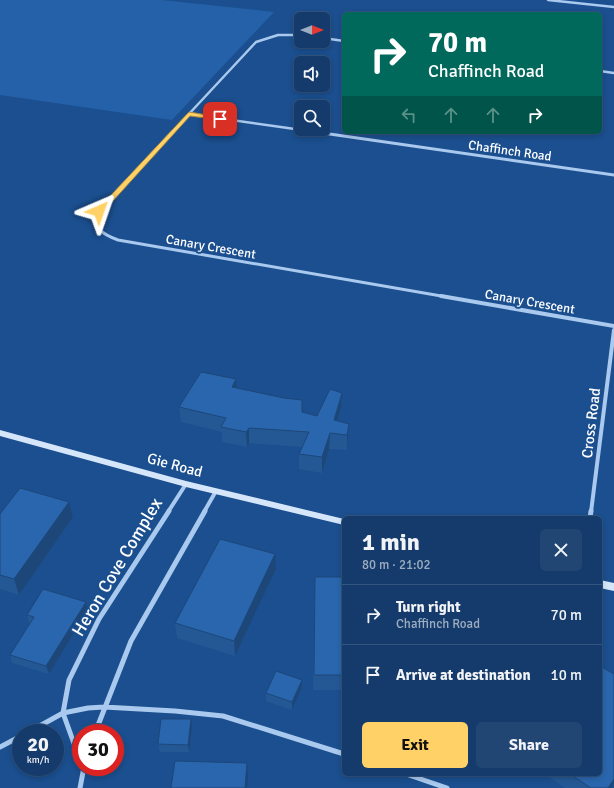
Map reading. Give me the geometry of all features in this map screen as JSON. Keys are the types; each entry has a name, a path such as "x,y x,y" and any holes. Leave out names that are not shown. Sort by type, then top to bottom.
{"street":[{"path":"548,0 614,7"},
{"name":"Canary Crescent","path":"294,35 276,35 256,42 99,211 96,219 98,227 102,233 118,240 614,326"},
{"path":"330,39 342,40"},
{"path":"602,71 614,73"},
{"name":"Chaffinch Road","path":"189,114 614,175"},
{"name":"Cross Road","path":"590,516 597,473 614,330"},
{"name":"Gie Road","path":"0,433 186,484 342,522"},
{"name":"Heron Cove Complex","path":"63,714 69,680 99,618 186,484"},
{"path":"98,724 131,641 216,491"},
{"path":"602,584 614,587"},
{"path":"44,724 63,714 88,708 104,707 175,711 223,716 342,753"},
{"path":"63,714 72,739"},
{"path":"0,747 12,741"},
{"path":"80,788 81,776"},
{"path":"412,776 447,788"}],"shaded area":[{"path":"0,0 162,0 274,12 172,120 0,95"}],"building":[{"path":"201,372 236,379 232,387 284,398 302,400 302,412 317,416 330,389 342,393 334,420 349,424 347,435 330,433 322,457 299,454 309,432 249,428 246,432 221,427 226,418 179,407"},
{"path":"20,488 69,502 14,579 0,575 0,514"},
{"path":"220,539 275,554 234,641 175,623"},
{"path":"315,577 342,577 342,675 314,675"},
{"path":"43,589 86,602 46,666 10,655 34,617 27,615"},
{"path":"602,667 614,674 614,779 608,788 591,788 573,776 602,776"},
{"path":"276,671 302,680 292,702 266,693"},
{"path":"161,719 191,719 188,745 158,744"},
{"path":"175,761 247,763 245,788 171,788"}],"route":[{"path":"99,211 189,114 220,119"}]}
